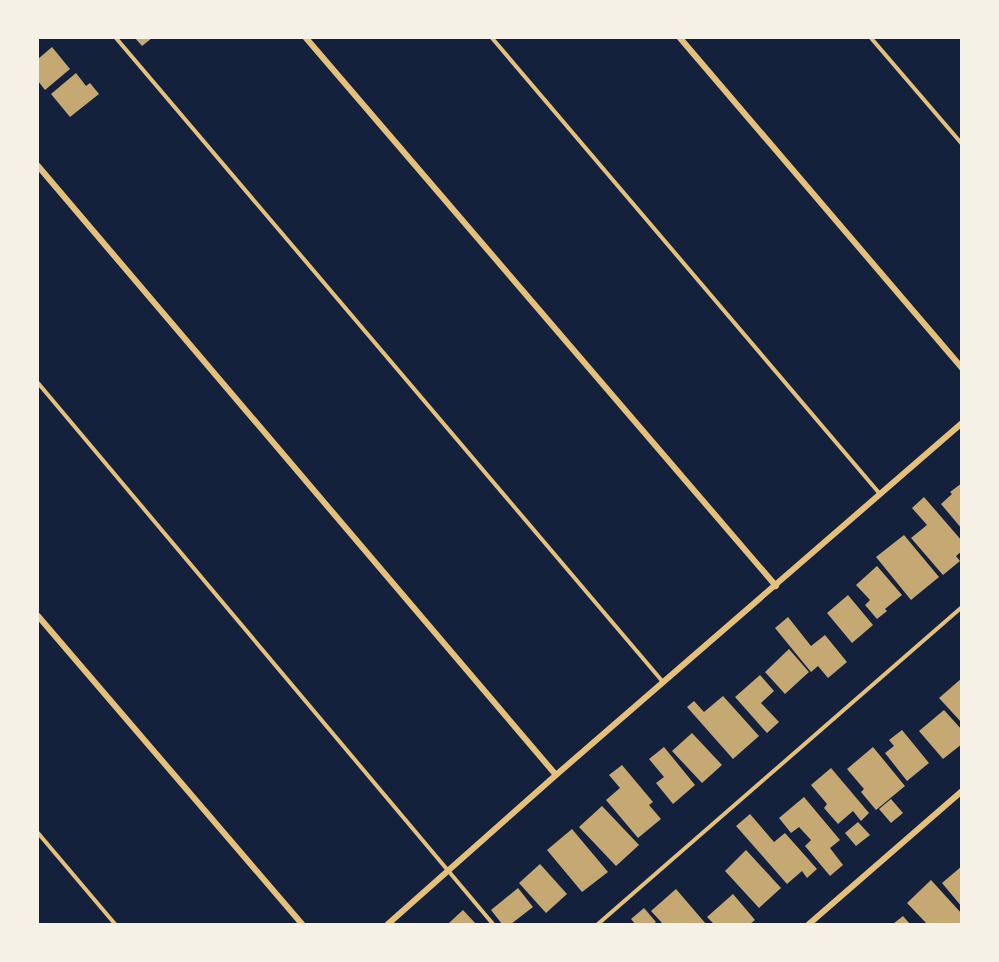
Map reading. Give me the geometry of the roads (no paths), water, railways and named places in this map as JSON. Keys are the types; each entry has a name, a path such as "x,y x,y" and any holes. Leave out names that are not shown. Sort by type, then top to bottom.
{"street":[{"path":"306,38 776,586"},
{"path":"680,38 962,368"},
{"path":"38,166 556,775"},
{"path":"388,924 962,423"},
{"path":"38,616 302,924"},
{"path":"809,924 962,791"}],"lane":[{"path":"116,38 663,683"},
{"path":"492,38 880,495"},
{"path":"871,38 962,144"},
{"path":"38,383 446,871 493,924"},
{"path":"598,924 962,607"},
{"path":"38,833 115,924"}]}
